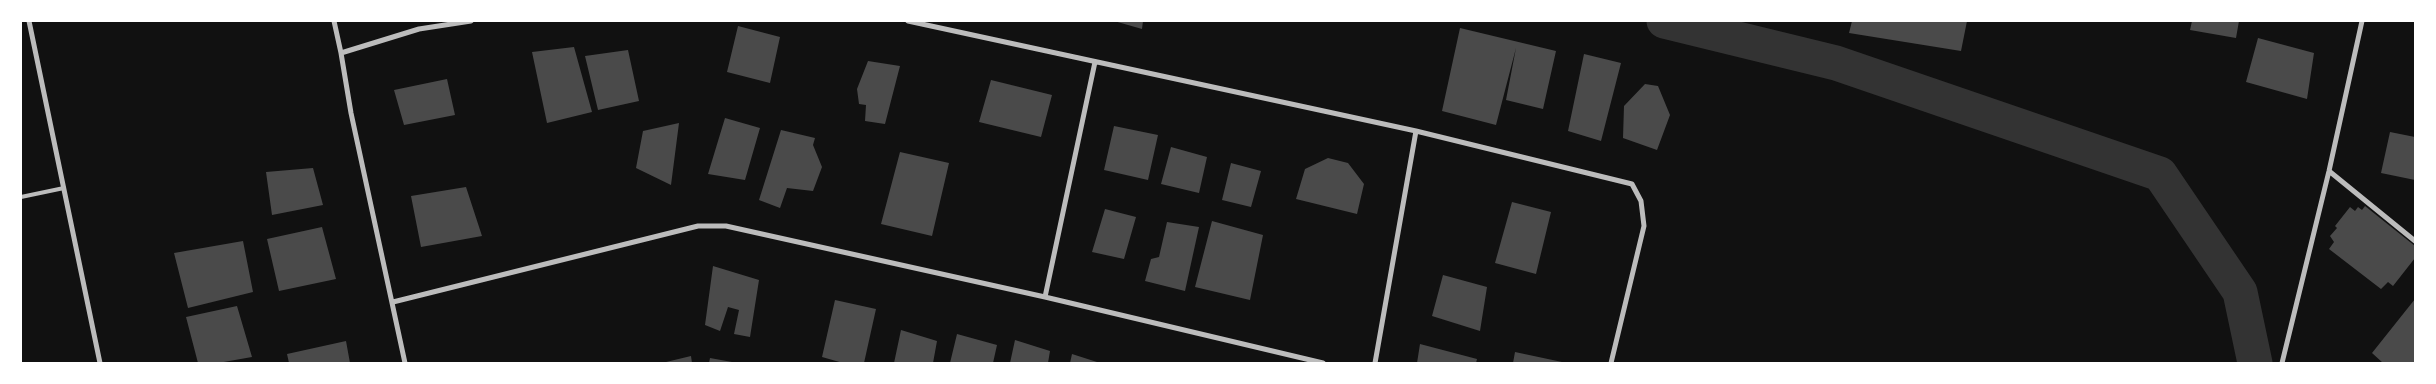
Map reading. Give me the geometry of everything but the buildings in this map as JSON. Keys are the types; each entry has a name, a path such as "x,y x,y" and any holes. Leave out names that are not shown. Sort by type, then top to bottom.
{"street":[{"path":"29,21 100,363"},
{"path":"334,21 351,113 405,363"},
{"path":"341,54 419,29 471,21"},
{"path":"908,21 1416,131 1632,184 1641,201 1644,226 1611,363"},
{"path":"2282,363 2329,171 2362,21"},
{"path":"1045,297 1095,62"},
{"path":"1375,363 1416,131"},
{"path":"2329,171 2415,241"},
{"path":"393,302 698,226 711,225 726,226 1045,297 1323,363"}],"lane":[{"path":"21,197 64,188"}],"waterway":[{"path":"1664,21 1836,63 2160,174 2240,292 2255,363"}]}
